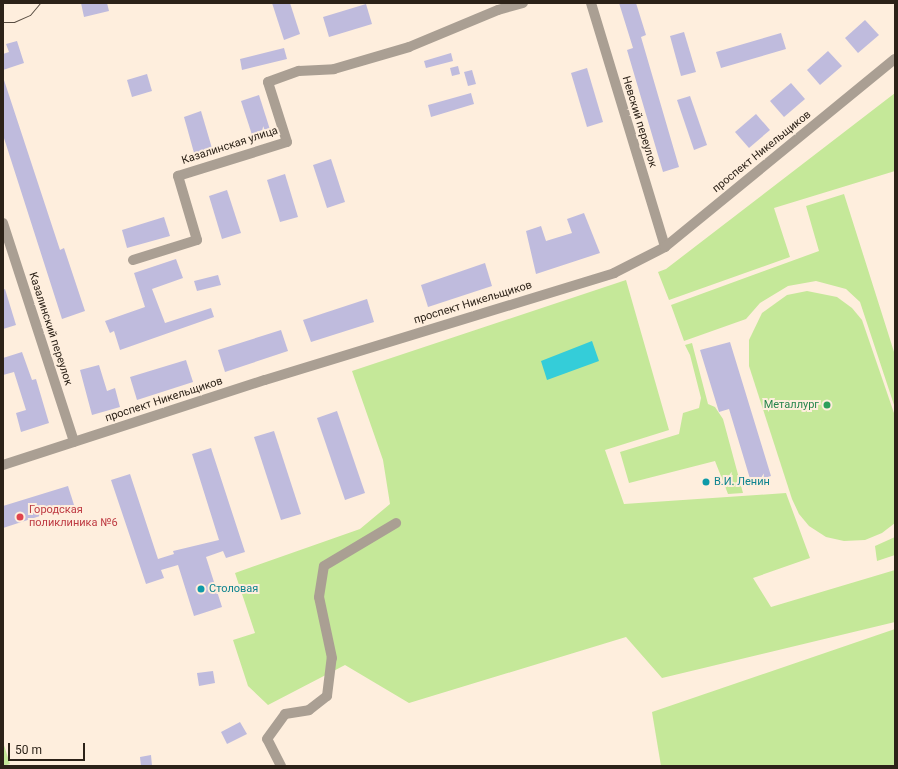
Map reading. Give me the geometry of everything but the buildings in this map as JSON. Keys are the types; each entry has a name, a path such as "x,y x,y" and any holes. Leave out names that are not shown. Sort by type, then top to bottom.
{"street":[{"name":"Казалинская улица","path":"133,260 197,240 178,176 286,142 268,82 299,71 334,69 409,47 498,10 523,3"},
{"name":"Невский переулок","path":"590,3 665,247"},
{"name":"проспект Никельщиков","path":"3,466 265,380 614,272 665,247 895,59"},
{"name":"Казалинский переулок","path":"3,224 74,442"},
{"path":"282,766 268,739 285,714 309,710 327,696 332,658 319,597 324,566 396,524"}],"green space":[{"path":"895,93 895,171 774,208 790,257 669,300 658,272 666,269"},
{"path":"844,194 895,355 895,408 860,302 846,289 816,281 788,286 760,303 746,319 684,341 671,305 819,251 806,206"},
{"path":"626,280 669,430 605,450 624,504 786,493 810,558 753,578 771,607 895,570 895,622 662,678 626,637 409,703 345,665 268,705 248,686 233,640 255,633 235,573 360,529 390,504 383,460 352,371"},
{"name":"Металлург","path":"807,291 837,297 852,308 862,320 895,416 895,523 882,533 865,540 844,541 826,537 809,526 799,514 792,499 749,366 749,340 762,313 787,295"},
{"path":"692,343 708,404 715,407 723,419 743,493 728,494 715,461 629,483 620,452 679,434 683,413 699,408 701,398 690,355 685,345"},
{"path":"895,537 895,555 877,561 875,546"},
{"path":"895,629 895,766 661,766 652,712"},
{"path":"3,742 10,764 3,766"}],"water":[{"path":"592,341 599,361 547,380 541,361"}],"tram line":[{"path":"3,22 14,22 30,15 40,3"}],"place":[{"name":"Металлург","path":"827,405"},
{"name":"В.И. Ленин","path":"706,482"},
{"name":"Городская поликлиника №6","path":"20,517"},
{"name":"Столовая","path":"201,589"}]}
